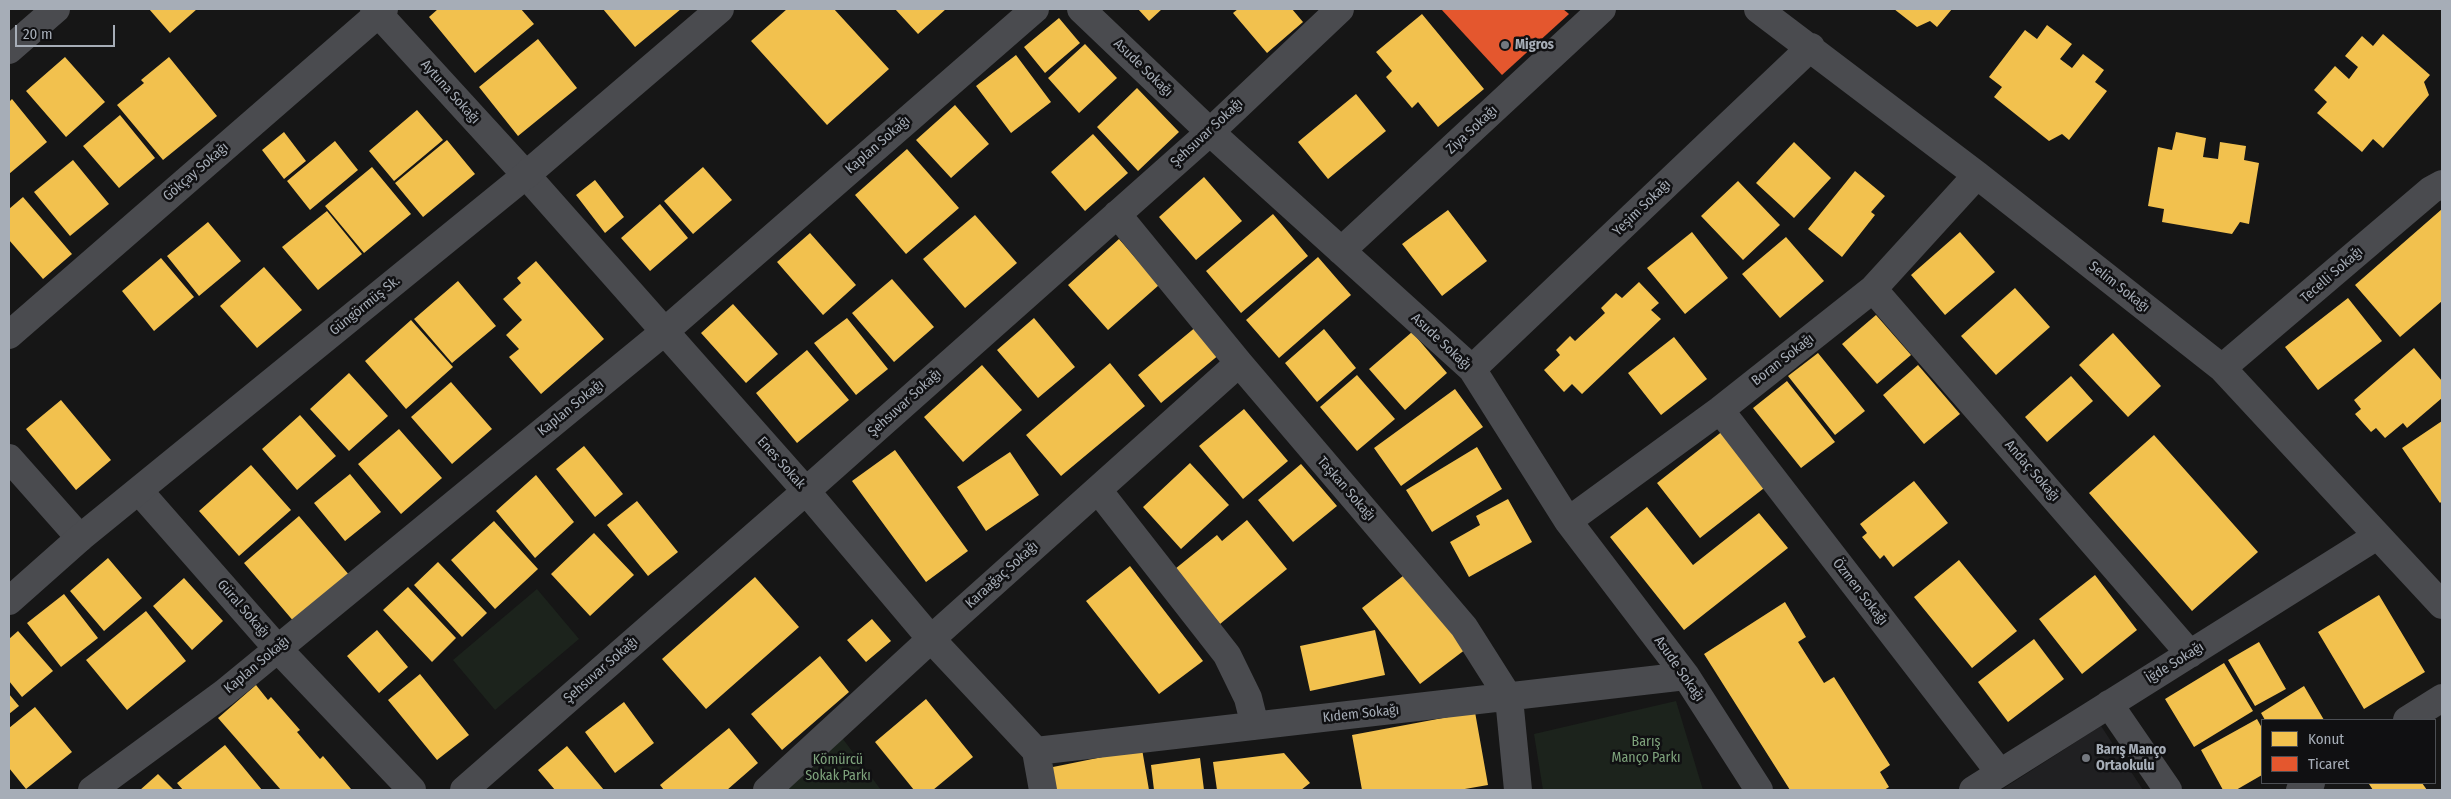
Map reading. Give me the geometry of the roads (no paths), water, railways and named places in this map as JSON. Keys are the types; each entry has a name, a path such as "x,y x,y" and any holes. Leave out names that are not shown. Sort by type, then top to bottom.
{"street":[{"path":"9,50 56,9"},
{"name":"Güngörmüş Sk.","path":"9,601 80,538 526,176 720,9"},
{"name":"Kaplan Sokağı","path":"92,790 224,693 664,332 1035,9"},
{"name":"Asude Sokağı","path":"1081,9 1210,132 1472,369 1568,521 1686,676 1759,790"},
{"name":"Şehsuvar Sokağı","path":"464,790 806,491 1210,132 1340,9"},
{"name":"Ziya Sokağı","path":"1341,250 1602,9"},
{"name":"Selim Sokağı","path":"1758,9 1811,47 1978,175 2222,368 2377,536 2437,591"},
{"name":"Aytuna Sokağı","path":"379,10 526,176"},
{"name":"Gökçay Sokağı","path":"9,335 379,10"},
{"name":"Yeşim Sokağı","path":"1472,369 1811,47"},
{"name":"Boran Sokağı","path":"1568,521 1720,410 1873,289 1978,175"},
{"name":"Enes Sokak","path":"526,176 806,491 931,639 1036,751"},
{"name":"Tecelli Sokağı","path":"2222,368 2431,190 2442,184"},
{"name":"Taşkan Sokağı","path":"1117,214 1239,364 1464,627 1508,698 1518,790"},
{"name":"Andaç Sokağı","path":"1873,289 2190,654"},
{"name":"Karaağaç Sokağı","path":"767,790 931,639 1239,364"},
{"name":"Özmen Sokağı","path":"1720,410 2000,773"},
{"path":"9,458 80,538"},
{"path":"1098,490 1227,655 1248,698 1255,726"},
{"name":"Güral Sokağı","path":"139,491 277,648 412,790"},
{"name":"İğde Sokağı","path":"1973,790 2377,536"},
{"name":"Kıdem Sokağı","path":"1036,751 1686,676"},
{"path":"2409,719 2442,698"},
{"path":"2110,704 2168,790"},
{"path":"1036,751 1043,790"}],"place":[{"name":"Migros","path":"1505,45"},
{"name":"Barış Manço Ortaokulu","path":"2086,758"}],"park label":[{"name":"Barış Manço Parkı","path":"1646,750"},
{"name":"Kömürcü Sokak Parkı","path":"838,768"}]}
